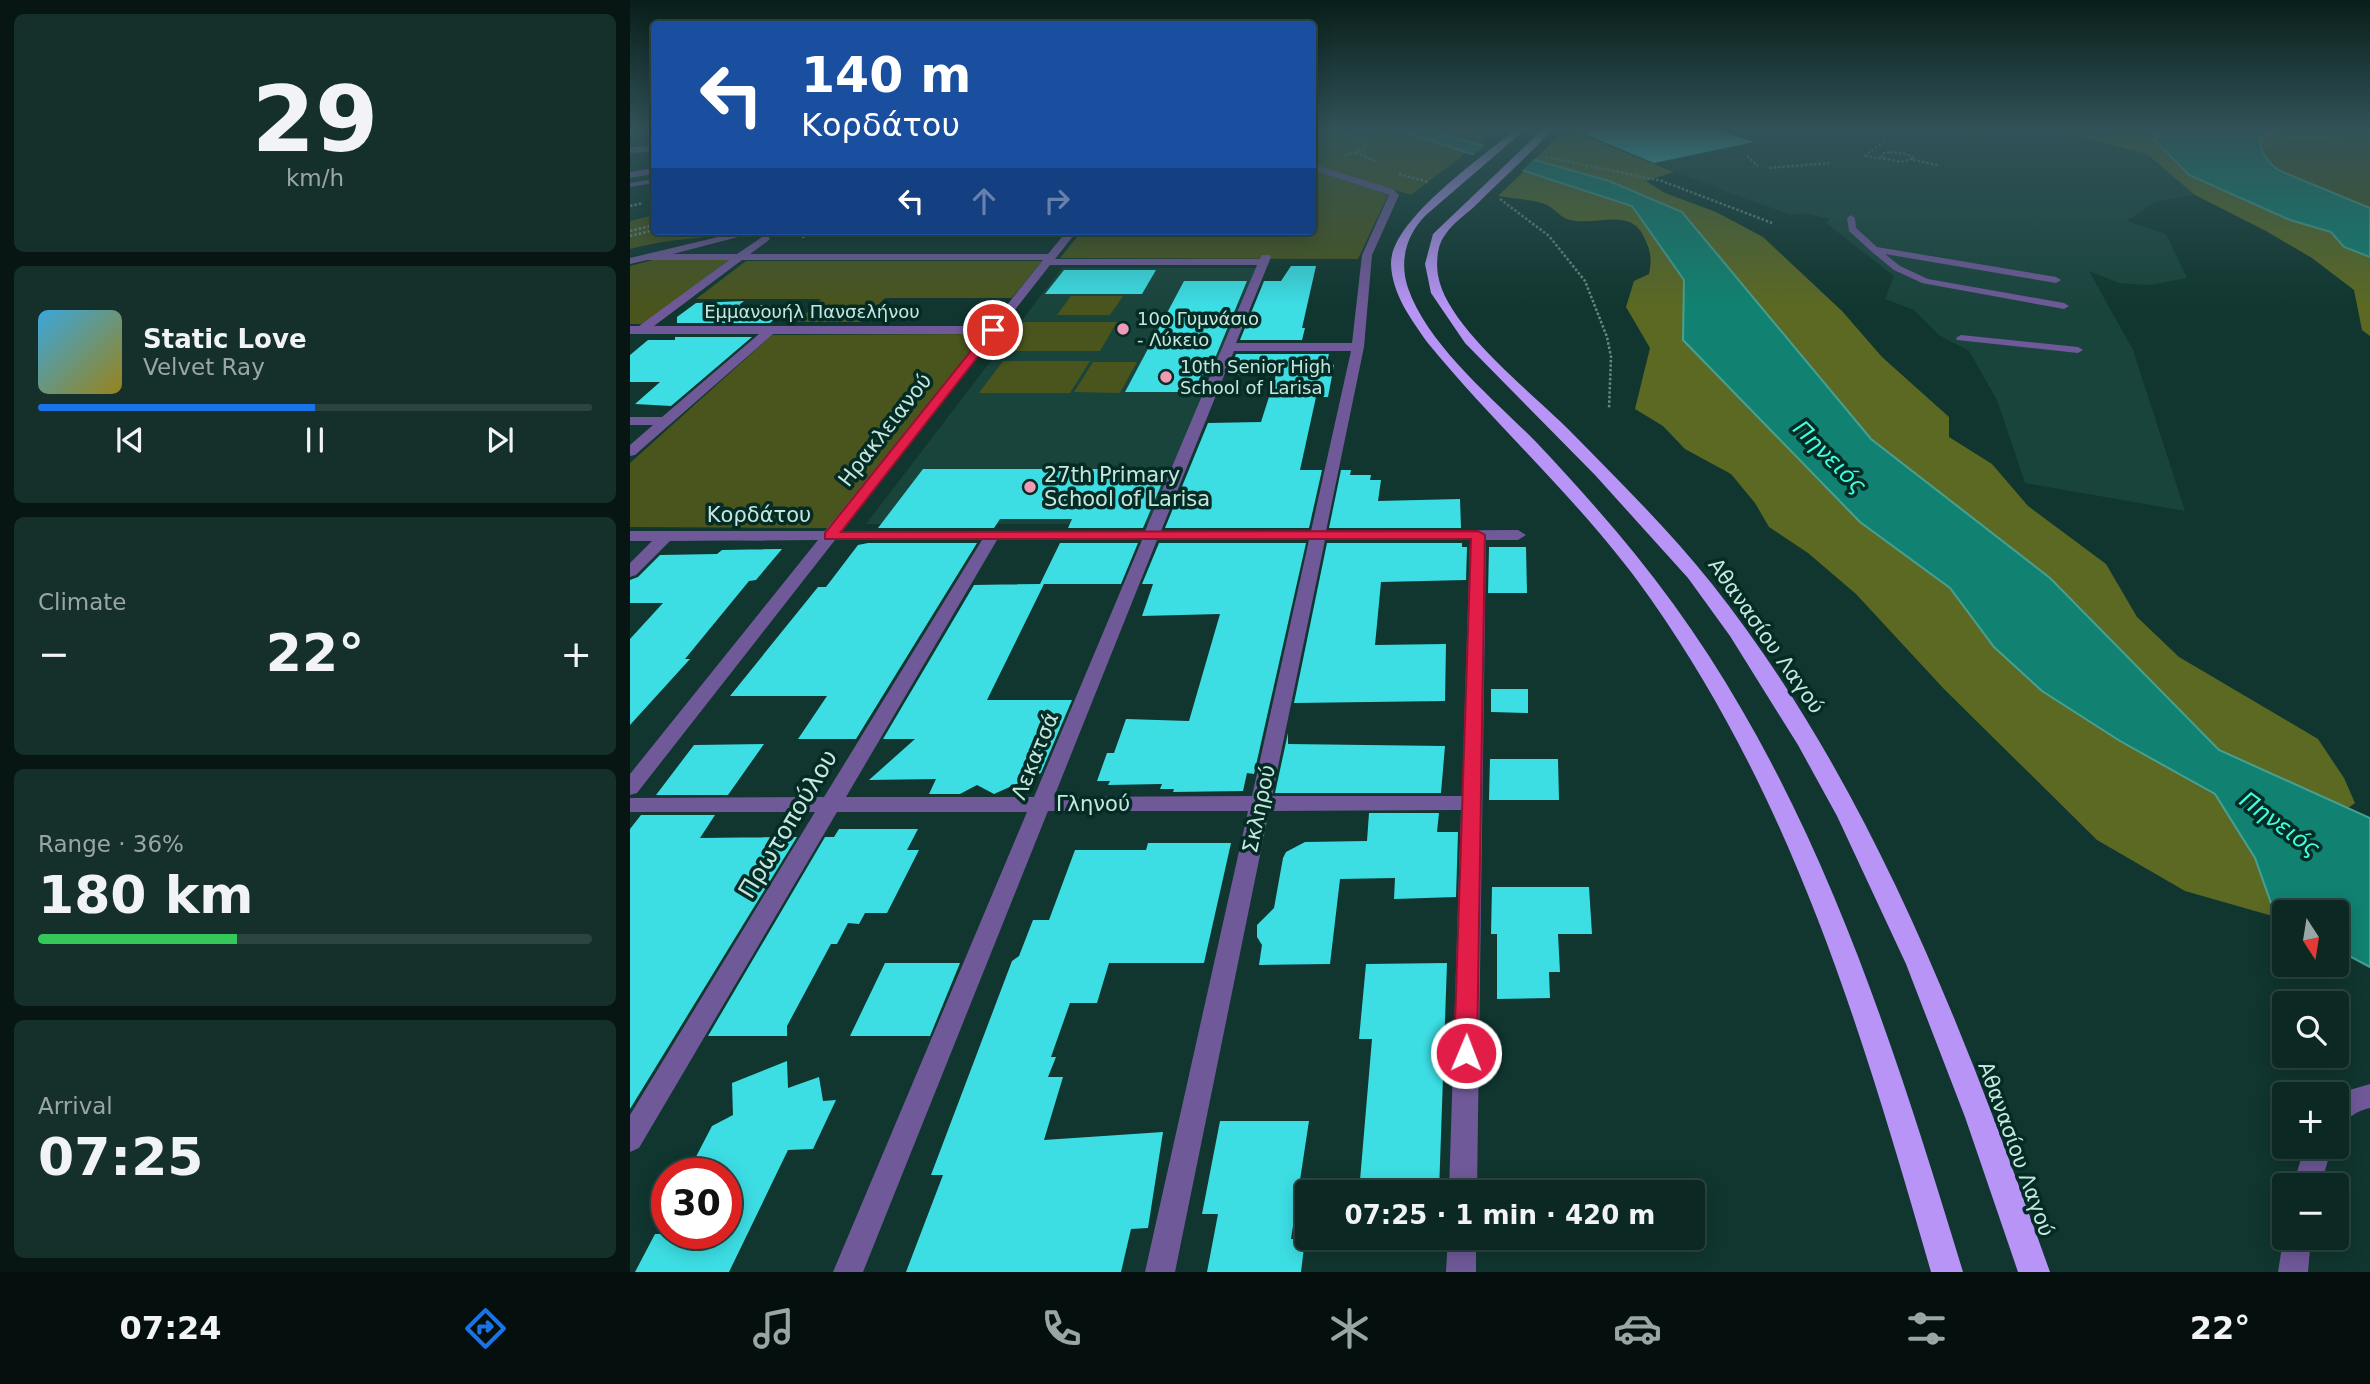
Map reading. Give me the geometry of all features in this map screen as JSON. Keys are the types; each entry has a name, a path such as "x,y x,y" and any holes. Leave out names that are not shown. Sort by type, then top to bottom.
{"highway":[{"path":"1453,187 1418,217 1402,244 1397,262 1404,296 1417,320 1619,546 1658,596 1744,731 1822,895 1861,997 1947,1272"},
{"name":"Αθανασίου Λαγού","path":"1486,187 1439,234 1432,251 1431,271 1437,294 1451,316 1489,359 1655,528 1704,586 1798,724 1841,800 1885,888 1932,997 1978,1111 2034,1272"}],"street":[{"name":"Σκληρού","path":"1160,1272 1358,347 1367,255 1394,195 1378,187"},
{"path":"630,261 761,235"},
{"path":"630,339 636,330 740,257 761,235"},
{"name":"Ηρακλειανού","path":"630,788 1069,235"},
{"path":"644,257 1049,259"},
{"name":"Λεκατσά","path":"848,1272 1265,259 1049,259"},
{"name":"Εμμανουήλ Πανσελήνου","path":"636,330 993,330"},
{"path":"630,452 770,330"},
{"path":"1229,347 1358,347"},
{"path":"630,421 665,421"},
{"path":"1463,1180 1478,535"},
{"name":"Κορδάτου","path":"630,537 1518,535"},
{"path":"630,572 666,536"},
{"name":"Πρωτοπούλου","path":"630,1139 992,536"},
{"name":"Γληνού","path":"630,805 1472,803"},
{"path":"2349,1101 2370,1096"},
{"path":"1461,1272 1462,1250"},
{"path":"2292,1272 2295,1250"}],"lane":[{"path":"1851,218 1852,229 1897,268 1918,279 2064,306"},
{"path":"1874,249 2056,280"},
{"path":"1961,338 2078,350"}],"path":[{"path":"1679,187 1772,223"},
{"path":"1497,197 1549,236 1586,281 1607,337 1611,357 1609,409"},
{"path":"630,233 651,229"}],"shaded area":[{"path":"1316,187 1365,187 1388,195 1358,259 1060,258 1079,235 1316,235"},
{"path":"1386,187 1421,187 1411,195"},
{"path":"1507,187 1576,187 1632,205 1684,280 1684,340 1860,522 1950,588 1994,647 2042,691 2120,741 2215,794 2255,858 2272,906 2272,916 2185,891 2097,840 1944,689 1856,594 1808,553 1769,527 1755,503 1731,474 1685,449 1663,426 1635,409 1650,348 1626,307 1634,281 1649,274 1650,255 1644,237 1638,228 1621,220 1570,220 1542,203 1498,196"},
{"path":"1624,187 1656,187 1716,212 1763,237 1842,311 1882,357 1949,417 1949,437 1992,464 2028,506 2106,564 2137,617 2179,657 2318,739 2344,778 2355,803 2348,808 2219,750 2050,578 1871,439 1682,212"},
{"path":"1716,187 2186,187 2195,195 2155,202 2127,221 2166,234 2187,278 2150,285 2119,283 2089,271 2133,350 2185,511 2025,483 1997,400 1969,351 1939,335 1914,310 1885,299 1894,276 1826,223 1830,219 1804,213 1791,215"},
{"path":"2186,187 2236,187 2290,220 2331,232 2344,247 2370,257 2370,336 2362,330 2354,290 2312,258 2195,195"},
{"path":"2320,187 2370,187 2370,208"},
{"path":"651,216 651,235 723,235 630,249 630,221"},
{"path":"730,259 644,324 630,324 630,266 653,260"},
{"path":"746,261 1042,261 1012,298 885,298 861,322 797,322 821,299 696,299"},
{"path":"1062,268 1258,268 1148,524 866,524"},
{"path":"1071,296 1123,296 1110,315 1057,315"},
{"path":"1023,322 1117,322 1100,351 1002,351"},
{"path":"984,334 831,528 630,527 630,463 772,335"},
{"path":"1003,361 1090,361 1070,393 979,393"},
{"path":"1093,362 1137,362 1120,393 1074,392"}],"water":[{"name":"Πηνειός","path":"1575,187 1624,187 1682,212 1871,439 2050,578 2219,750 2370,818 2370,967 2349,956 2349,900 2272,900 2272,906 2255,858 2215,794 2120,741 2042,691 1994,647 1950,588 1860,522 1683,340 1684,280 1632,206"},
{"path":"2217,187 2320,187 2370,208 2370,257 2344,247 2331,232 2290,220"}],"building":[{"path":"1291,266 1316,266 1302,328 1305,328 1302,340 1240,340 1264,281 1281,281"},
{"path":"1064,270 1156,270 1142,294 1045,294"},
{"path":"1184,281 1247,281 1208,375 1201,375 1194,392 1125,392"},
{"path":"744,301 739,305 776,305 772,309 787,309 770,323 677,323 677,317 696,303"},
{"path":"675,337 752,337 671,406 635,404 660,382 630,382 630,355 648,340 675,340"},
{"path":"1236,354 1329,354 1327,362 1334,365 1328,397 1316,397 1300,470 1322,470 1309,528 1165,528 1208,423 1261,422 1276,375 1227,375"},
{"name":"27th Primary School of Larisa","path":"923,469 1168,469 1143,528 1068,528 1072,519 1000,519 994,528 878,528"},
{"path":"1341,470 1351,470 1350,475 1371,475 1370,480 1381,480 1378,501 1460,499 1461,528 1329,528"},
{"path":"977,543 856,739 798,739 827,696 730,696 818,587 826,587 858,545"},
{"path":"1060,543 1138,543 1121,584 1044,584 987,700 1072,700 1041,773 994,794 977,785 960,794 929,794 936,779 869,780 915,739 883,739 974,585 1040,584"},
{"path":"1159,543 1306,543 1254,774 1247,773 1243,791 1173,792 1174,789 1160,789 1162,784 1108,785 1110,781 1097,781 1107,753 1114,753 1126,719 1189,721 1220,614 1142,616 1153,584 1142,584"},
{"path":"1327,543 1462,543 1462,547 1467,547 1466,580 1381,582 1375,645 1446,644 1445,701 1294,703"},
{"path":"1489,547 1526,547 1527,593 1488,593"},
{"path":"782,549 756,580 749,581 685,659 690,659 630,725 630,639 663,603 630,603 630,580 638,577 660,555"},
{"path":"1491,689 1528,689 1528,713 1491,712"},
{"path":"1288,733 1288,744 1445,746 1441,793 1275,793"},
{"path":"764,744 728,795 656,795 694,745"},
{"path":"1490,759 1558,759 1559,800 1489,800"},
{"path":"1369,813 1439,813 1437,832 1458,832 1456,897 1394,899 1395,878 1340,879 1330,964 1259,965 1262,945 1257,937 1257,925 1274,908 1286,852 1305,842 1367,841"},
{"path":"641,815 715,815 700,838 797,837 630,1109 630,829"},
{"path":"839,829 918,829 907,850 919,850 887,913 865,913 859,924 848,923 837,944 831,944 787,1026 787,1036 708,1036 825,837 834,837"},
{"path":"1148,843 1231,843 1204,963 1109,963 1097,1003 1070,1003 1051,1057 1056,1057 1048,1077 1063,1077 1044,1140 1163,1132 1148,1228 1131,1229 1121,1272 906,1272 943,1175 931,1175 1012,961 1019,956 1033,920 1049,920 1075,850 1146,850"},
{"path":"1492,887 1589,887 1592,934 1558,934 1560,972 1549,972 1550,998 1497,999 1497,934 1491,934"},
{"path":"885,963 960,963 930,1036 850,1036"},
{"path":"1447,963 1439,1180 1360,1180 1372,1039 1359,1039 1366,964"},
{"path":"787,1061 788,1088 819,1077 823,1101 836,1100 813,1149 788,1150 742,1245 742,1158 695,1158 712,1126 733,1115 732,1083"},
{"path":"1220,1121 1309,1121 1300,1180 1295,1180 1295,1213 1291,1239 1295,1239 1295,1250 1304,1250 1301,1272 1207,1272 1218,1214 1202,1214"},
{"path":"651,1242 651,1249 740,1249 729,1272 635,1272"}],"place":[{"name":"10ο Γυμνάσιο - Λύκειο","path":"1123,329"},
{"name":"10th Senior High School of Larisa","path":"1166,377"},
{"name":"27th Primary School of Larisa","path":"1030,487"}],"route":[{"path":"993,330 830,536 1478,535 1466,1053"}]}
